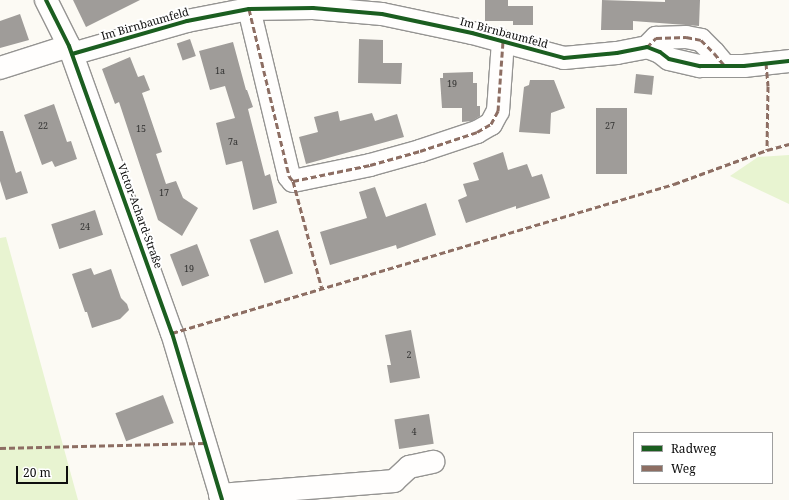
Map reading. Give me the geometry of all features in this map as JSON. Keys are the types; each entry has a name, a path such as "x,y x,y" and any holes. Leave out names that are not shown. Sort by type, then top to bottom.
{"street":[{"name":"Victor-Achard-Straße","path":"46,0 71,50 172,333 221,498"},
{"name":"Im Birnbaumfeld","path":"249,8 289,176 293,181 370,165 420,151 478,132 491,124 498,111 503,42"},
{"name":"Im Birnbaumfeld","path":"0,68 187,20 249,8 313,8 382,14 472,33 564,58 647,47 656,38 686,37 701,40 725,66 789,61"},
{"path":"221,498 394,481 409,467 433,462"}],"green space":[{"path":"789,155 789,204 730,176 758,157"},
{"path":"6,237 78,500 0,500 0,238"}],"building":[{"path":"73,0 140,0 86,27"},
{"path":"485,0 508,0 508,6 533,6 533,25 513,25 513,21 485,21"},
{"path":"602,0 665,2 665,0 700,0 699,26 633,21 633,30 601,30"},
{"path":"20,14 29,40 0,48 0,21"},
{"path":"190,39 196,56 183,61 177,44"},
{"path":"359,39 383,40 383,63 402,63 401,84 358,83"},
{"path":"233,42 246,90 253,107 248,109 265,176 270,174 277,203 253,210 242,161 226,165 216,123 235,118 225,86 210,90 199,51"},
{"path":"130,57 138,77 144,75 150,90 142,93 162,152 156,154 166,184 176,181 183,198 198,208 182,236 158,220 119,102 115,104 102,69"},
{"path":"473,72 473,83 477,83 477,106 480,106 480,116 472,121 462,122 462,108 442,108 440,78 443,78 443,73"},
{"path":"636,74 654,76 652,95 634,93"},
{"path":"530,80 554,80 565,108 551,113 550,134 519,132 524,87 529,85"},
{"path":"54,104 67,142 71,141 77,159 55,167 52,161 42,165 24,115"},
{"path":"596,108 627,108 627,174 596,174"},
{"path":"338,111 340,121 372,113 375,121 397,114 404,137 306,164 299,137 318,132 314,117"},
{"path":"0,131 3,131 16,173 21,171 28,193 6,200 0,181"},
{"path":"503,152 508,170 527,164 532,177 542,174 550,198 516,209 516,206 466,223 458,200 467,196 463,184 479,180 473,163"},
{"path":"375,187 386,217 426,203 436,235 397,249 396,245 330,265 320,232 367,218 359,192"},
{"path":"95,210 103,235 59,249 51,224"},
{"path":"278,230 293,273 265,283 250,240"},
{"path":"197,244 209,276 182,286 170,254"},
{"path":"91,268 94,275 111,269 121,298 127,304 129,310 120,319 92,328 72,274"},
{"path":"411,330 420,378 390,383 387,365 391,365 385,335"},
{"path":"163,395 174,423 126,441 115,413"},
{"path":"429,414 434,444 399,449 394,419"}],"marked path":[{"path":"249,9 289,176 293,181 370,165 420,151 477,132 491,124 498,111 503,42"},
{"path":"647,47 656,38 686,37 701,40 725,66"},
{"path":"766,63 768,86 767,150"},
{"path":"172,333 674,184 767,150 789,144"},
{"path":"293,181 322,289"},
{"path":"0,448 205,443"}],"cycle path":[{"path":"46,0 69,46 172,333 222,500"},
{"path":"72,54 187,21 249,9 313,8 382,14 472,33 564,58 617,53 647,47 660,52 669,59 700,66 744,66 789,61"}]}
